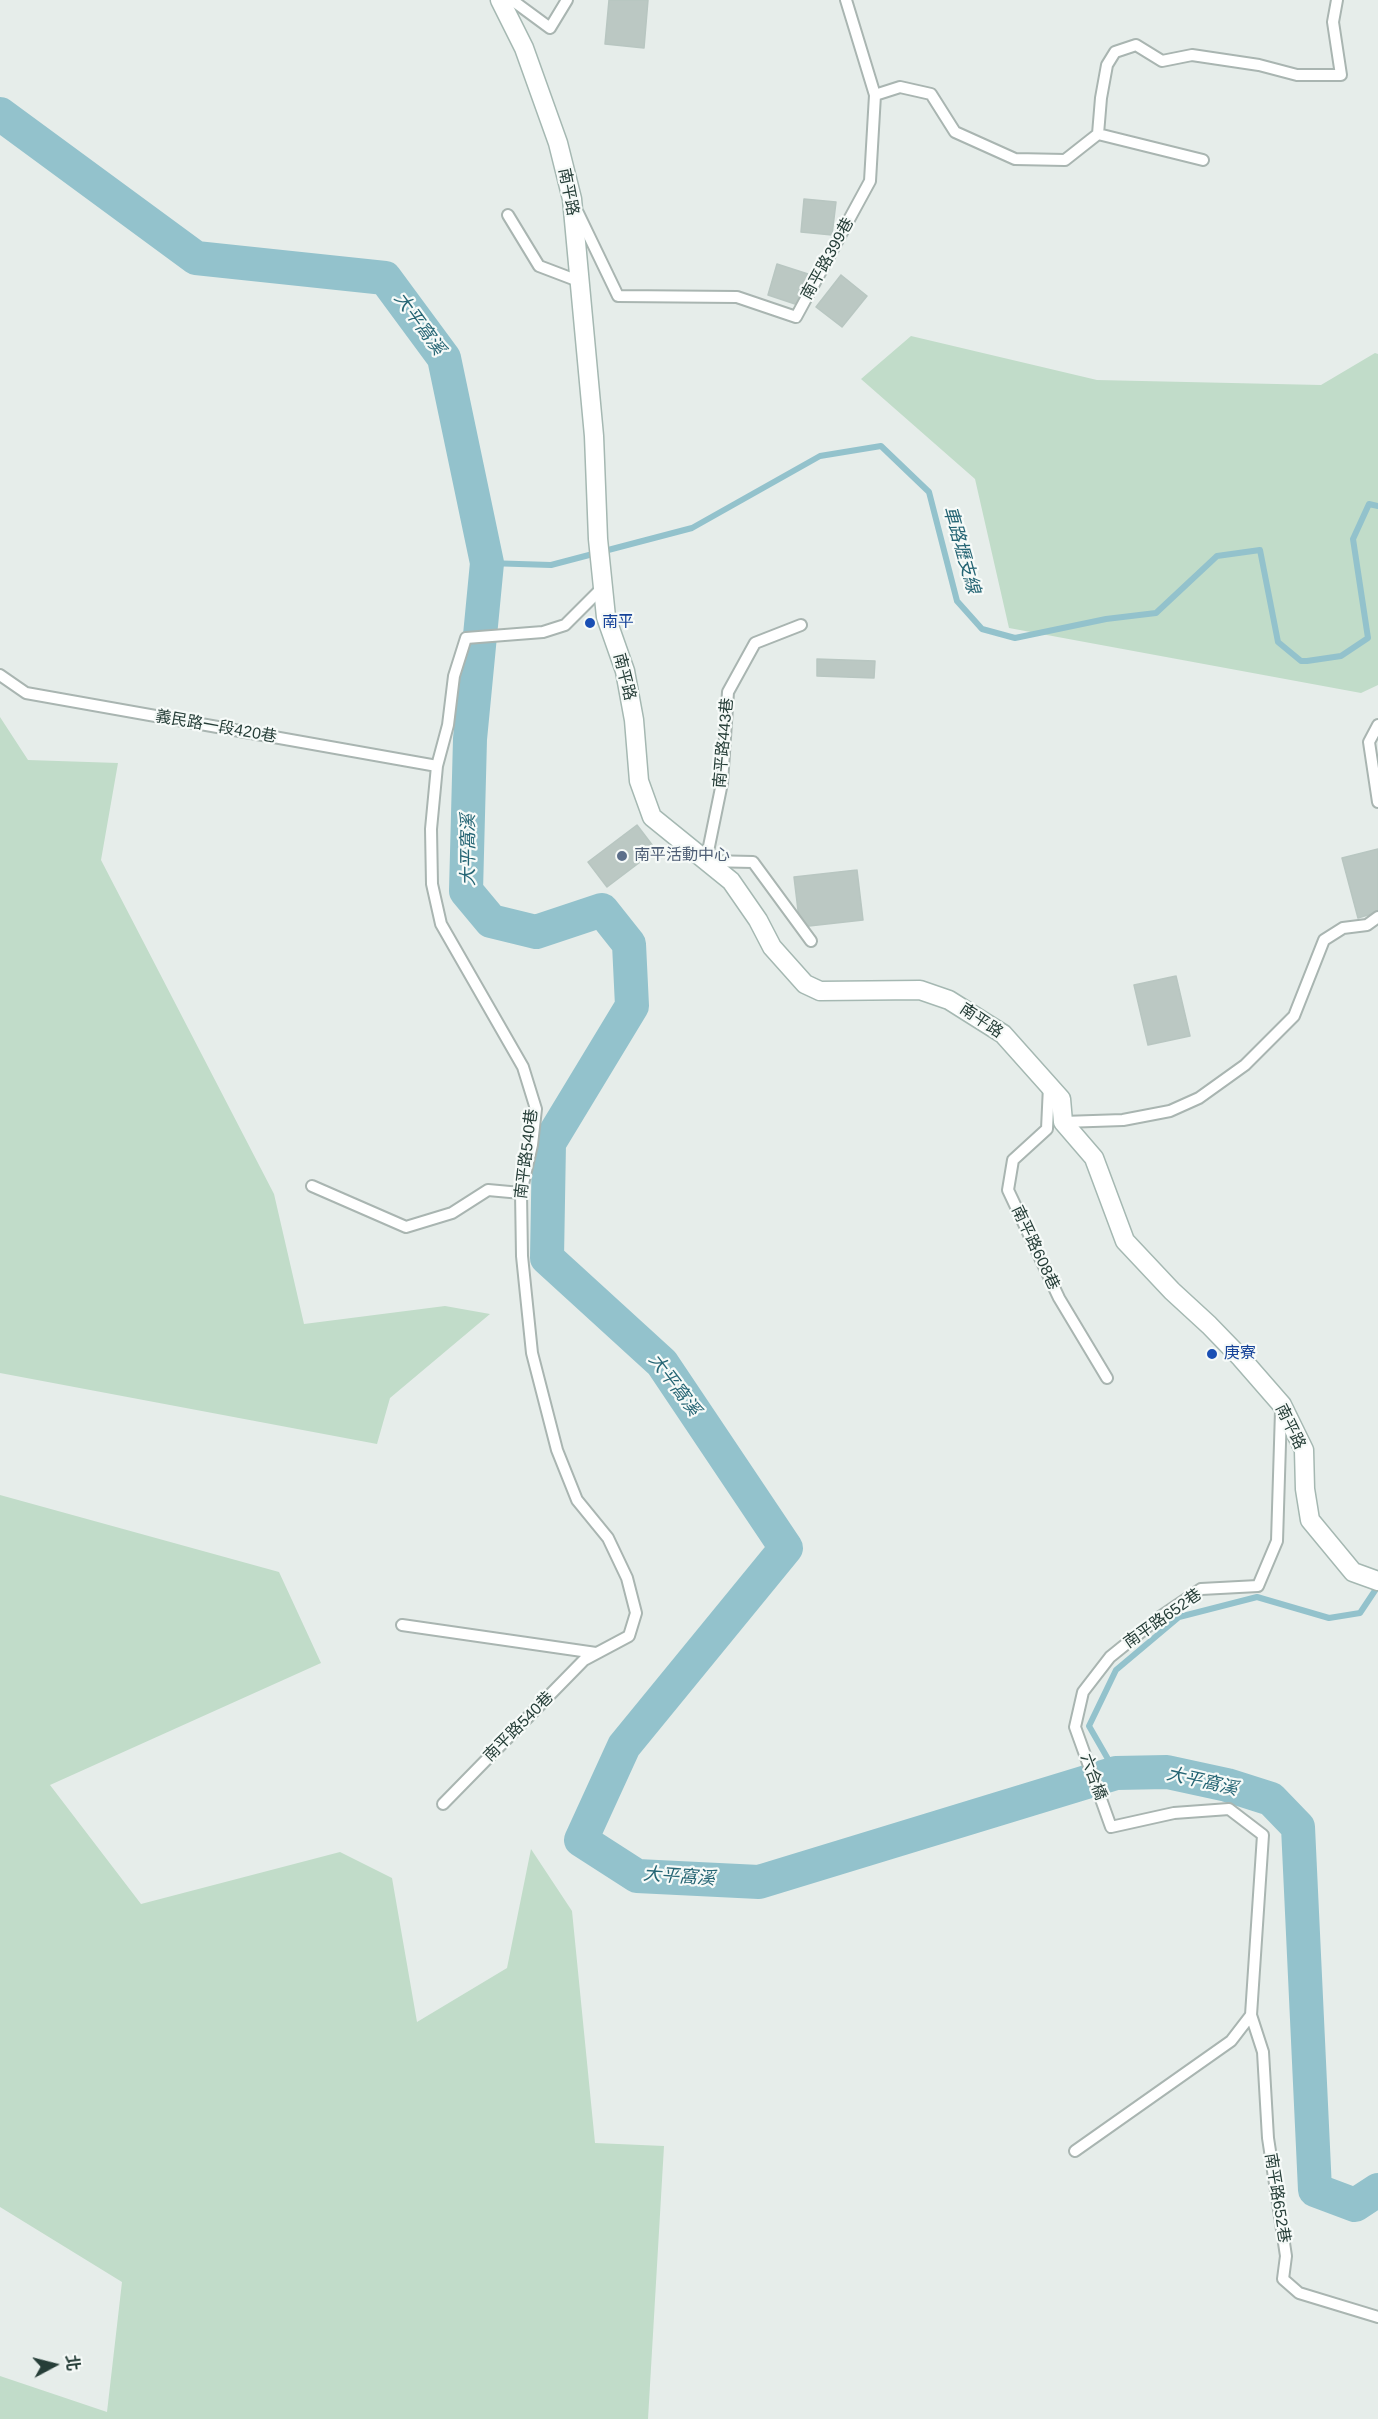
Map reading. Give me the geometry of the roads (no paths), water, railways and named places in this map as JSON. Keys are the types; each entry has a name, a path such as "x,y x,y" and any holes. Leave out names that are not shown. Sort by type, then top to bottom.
{"street":[{"name":"南平路","path":"500,0 524,48 558,143 572,199 594,436 598,539 606,617 625,671 634,720 639,781 652,817 731,881 758,920 772,947 805,984 820,991 920,990 949,1000 1003,1034 1061,1099 1063,1122 1094,1158 1125,1241 1172,1292 1241,1358 1282,1405 1304,1450 1305,1489 1310,1520 1353,1572 1378,1581"}],"lane":[{"path":"512,0 549,28 567,0"},
{"name":"南平路399巷","path":"572,199 618,296 737,297 795,317 870,181 875,95 846,0"},
{"path":"875,95 900,87 931,94 955,132 1015,159 1065,160 1098,134 1107,65 1114,52 1136,45 1162,61 1192,55 1296,75 1341,75 1333,22 1337,0"},
{"path":"1098,134 1203,160"},
{"path":"508,215 539,266 581,282"},
{"name":"南平路540巷","path":"443,1804 584,1660 629,1636 636,1613 627,1578 608,1538 577,1500 557,1450 532,1353 522,1256 521,1193 532,1145 536,1109 523,1067 441,924 432,884 431,829 437,766 448,725 454,676 466,638 543,632 565,625 603,587"},
{"name":"南平路443巷","path":"706,861 722,783 728,692 755,643 801,624"},
{"name":"義民路一段420巷","path":"0,675 26,693 437,766"},
{"path":"1378,725 1369,742 1378,802"},
{"path":"706,861 753,862 811,941"},
{"path":"1063,1122 1123,1120 1170,1111 1199,1098 1245,1065 1294,1016 1324,940 1343,928 1367,925 1378,917"},
{"name":"南平路608巷","path":"1049,1086 1047,1129 1013,1160 1008,1190 1059,1298 1107,1378"},
{"path":"312,1185 406,1227 452,1213 488,1190 521,1193"},
{"name":"南平路652巷","path":"1075,1727 1083,1692 1110,1658 1157,1619 1201,1589 1258,1586 1277,1541 1282,1405"},
{"path":"402,1625 596,1653"},
{"name":"六合橋","path":"1075,1727 1111,1827"},
{"name":"南平路652巷","path":"1111,1827 1174,1813 1229,1809 1263,1834 1251,2015 1263,2052 1268,2138 1286,2256 1283,2279 1299,2293 1378,2316"},
{"path":"1075,2151 1231,2041 1251,2015"}],"waterway":[{"name":"大平窩溪","path":"0,114 196,258 385,278 444,358 487,563 470,739 466,891 491,921 536,932 602,910 629,944 632,1006 549,1143 547,1258 662,1363 786,1548 624,1746 581,1840 637,1876 759,1882 1116,1773 1167,1772 1227,1785 1271,1799 1298,1827 1315,2190 1355,2205 1378,2190"},
{"name":"車路壢支線","path":"487,563 551,565 692,528 820,456 881,446 929,492 957,601 982,629 1015,638 1106,619 1156,613 1217,556 1260,550 1278,642 1301,661 1307,661 1341,656 1368,638 1353,539 1369,504 1378,506"},
{"path":"1116,1773 1089,1726 1116,1670 1179,1617 1257,1597 1329,1618 1360,1613 1378,1586"}],"place":[{"name":"南平","path":"590,623"},
{"name":"南平活動中心","path":"622,856"},
{"name":"庚寮","path":"1212,1354"}]}
